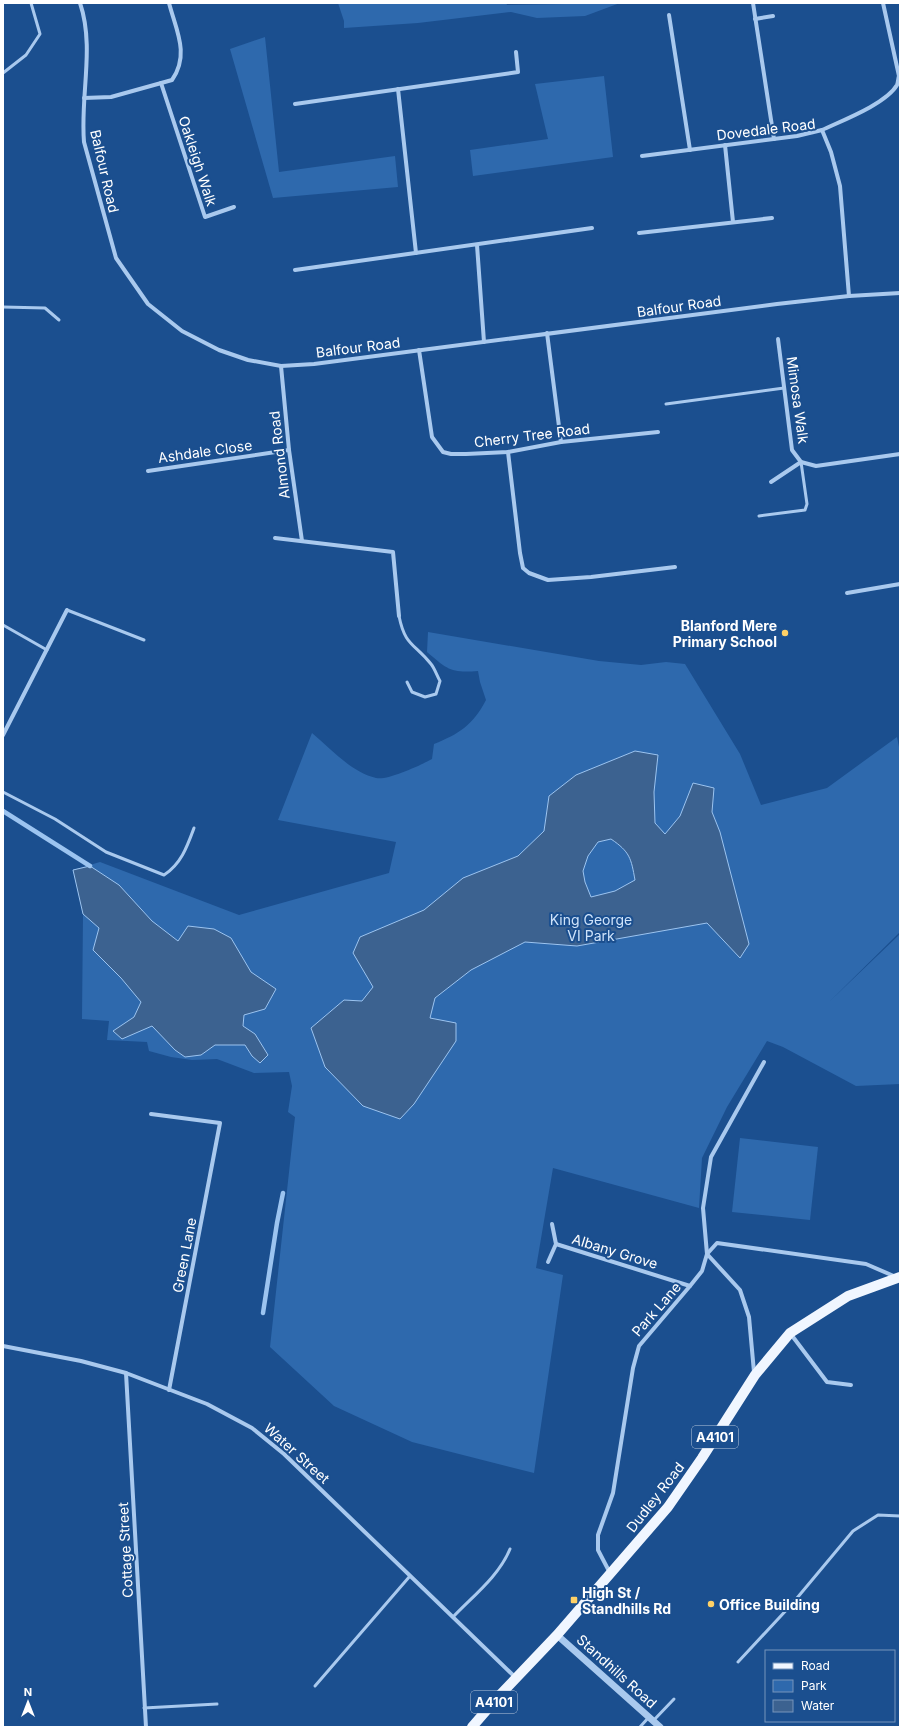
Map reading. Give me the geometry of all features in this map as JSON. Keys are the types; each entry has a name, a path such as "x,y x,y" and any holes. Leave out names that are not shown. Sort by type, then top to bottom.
{"main road":[{"name":"Dudley Road","path":"557,1634 668,1507 702,1458 755,1375 790,1333 848,1296 898,1277"},
{"name":"A4101","path":"472,1727 498,1696 517,1678 557,1634"}],"street":[{"name":"Balfour Road","path":"80,3 87,42 82,123 84,142 116,258 148,304 182,331 219,350 248,360 281,366 314,364 547,333 849,296 900,293"},
{"path":"84,98 111,97 172,80 177,73 183,52 169,3"},
{"path":"753,3 774,139"},
{"path":"822,130 872,106 897,85 899,76 883,3"},
{"path":"669,15 690,150"},
{"path":"755,19 773,16"},
{"path":"295,104 398,88 518,72 516,52"},
{"name":"Oakleigh Walk","path":"161,83 205,217 234,207"},
{"path":"398,88 416,253"},
{"name":"Dovedale Road","path":"642,156 774,139 822,130 831,152 840,186 849,296"},
{"path":"725,145 733,222"},
{"path":"639,233 772,218"},
{"path":"295,270 592,228"},
{"path":"476,244 484,342"},
{"path":"547,333 561,442"},
{"name":"Mimosa Walk","path":"778,340 792,450 800,462 816,466 900,454"},
{"name":"Cherry Tree Road","path":"419,350 432,437 436,444 444,452 451,454 508,452 561,442 658,432"},
{"name":"Almond Road","path":"281,366 289,450 302,541"},
{"name":"Ashdale Close","path":"148,471 289,450"},
{"path":"508,452 520,553 523,568 529,573 548,580 591,577 675,567"},
{"name":"Mimosa Walk","path":"771,482 800,462"},
{"path":"275,538 393,552 399,616"},
{"path":"847,593 900,584"},
{"path":"3,735 67,610"},
{"path":"755,1375 749,1317 740,1290 707,1254 703,1208 712,1157 764,1062"},
{"name":"Green Lane","path":"151,1114 220,1123 170,1390"},
{"name":"Albany Grove","path":"548,1262 556,1244 552,1224"},
{"path":"707,1254 717,1243 866,1264 898,1277"},
{"name":"Albany Grove","path":"556,1244 690,1286"},
{"name":"Park Lane","path":"610,1573 598,1550 598,1535 613,1493 633,1368 639,1346 702,1271 707,1254"},
{"path":"790,1333 827,1382 851,1385"},
{"name":"Water Street","path":"3,1346 81,1361 126,1373 207,1404 252,1428 284,1454 517,1678"},
{"name":"Cottage Street","path":"126,1373 146,1727"},
{"name":"Standhills Road","path":"557,1634 660,1727"}],"lane":[{"path":"3,73 26,55 40,34 31,3"},
{"path":"3,307 45,308 59,320"},
{"path":"666,404 784,388"},
{"path":"759,516 806,510 807,504 800,462"},
{"path":"67,610 144,640"},
{"path":"399,616 402,632 412,646 431,665 440,681 436,694 425,697 412,692 407,682"},
{"path":"3,625 47,650"},
{"path":"3,792 55,819 106,852 164,875 172,870 183,856 194,828"},
{"path":"738,1662 792,1604 853,1531 878,1515 900,1516"},
{"path":"453,1617 494,1576 505,1561 510,1549"},
{"path":"315,1686 410,1576"},
{"path":"640,1727 674,1700"},
{"path":"144,1708 217,1704"}],"green space":[{"path":"338,3 506,3 507,5 620,3 585,16 537,18 511,12 418,23 344,28 344,21"},
{"path":"265,37 279,172 395,156 398,187 273,198 230,49"},
{"path":"604,76 613,157 473,176 470,150 548,139 535,84"},
{"name":"King George VI Park","path":"428,632 599,661 641,665 666,662 685,664 740,754 761,805 827,788 897,737 900,752 900,932 829,1002 900,934 900,1084 856,1086 783,1047 767,1041 727,1107 702,1158 699,1208 553,1168 536,1268 563,1275 534,1473 412,1442 334,1406 270,1347 295,1117 288,1112 292,1086 289,1072 254,1073 217,1059 192,1060 171,1057 149,1051 147,1042 107,1040 109,1021 82,1019 83,914 73,870 100,862 239,915 389,873 396,842 278,820 312,733 334,753 358,771 376,778 381,778 404,772 432,759 434,744 464,728 476,716 486,700 478,671 456,671 440,663 427,652"},
{"path":"740,1138 818,1147 810,1220 732,1212"}],"water":[{"path":"635,751 658,755 654,792 655,823 665,834 680,816 693,783 714,788 712,812 720,832 749,944 740,958 707,923 577,946 525,942 471,970 435,998 430,1018 456,1023 456,1041 414,1104 400,1119 363,1106 325,1067 311,1028 344,1000 362,1001 373,987 353,953 360,937 424,910 463,878 518,856 544,831 549,796 576,775","holes":["611,839 629,856 635,880 615,891 591,897 585,882 583,871 588,856 598,842"]},
{"path":"90,866 119,885 152,921 178,941 188,926 214,929 231,938 251,972 276,989 265,1009 244,1015 243,1026 255,1034 268,1055 260,1063 252,1056 245,1045 215,1045 201,1055 185,1057 175,1050 152,1026 122,1039 113,1031 134,1017 141,1002 121,978 93,950 99,928 83,914 73,870"}],"waterway":[{"path":"3,811 90,866"},
{"path":"263,1313 283,1193"}],"place":[{"name":"Blanford Mere Primary School","path":"785,633"},
{"name":"High St / Standhills Rd","path":"574,1600"},
{"name":"Office Building","path":"711,1604"}]}
